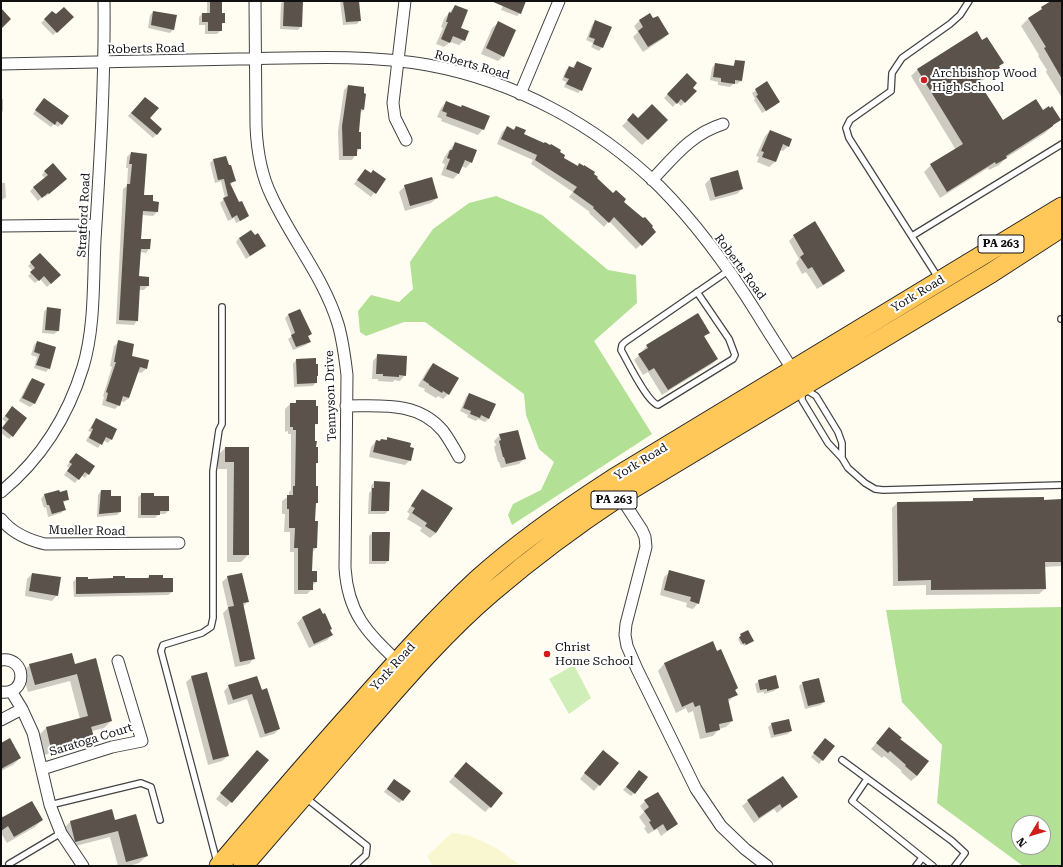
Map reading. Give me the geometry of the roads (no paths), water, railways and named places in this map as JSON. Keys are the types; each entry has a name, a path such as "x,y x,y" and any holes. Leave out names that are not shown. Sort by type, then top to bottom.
{"highway":[{"name":"York Road","path":"243,866 296,790 397,661 476,581 524,541 572,506 613,479 1062,206"},
{"name":"York Road","path":"218,866 296,790 467,615 539,553 583,520 620,496 991,273 1062,227"}],"street":[{"name":"Stratford Road","path":"1,492 15,480 35,458 45,446 58,424 72,397 83,368 89,342 104,63 104,1"},
{"name":"Tennyson Drive","path":"255,1 256,126 262,169 271,196 328,299 338,323 346,362 345,568 348,593 359,620 372,637 397,661"},
{"path":"405,1 393,103 397,122 406,140"},
{"path":"520,94 555,14 559,1"},
{"name":"Roberts Road","path":"1,64 364,58 398,61 456,72 484,80 520,94 562,114 611,145 652,180 678,206 744,293 802,387"},
{"path":"652,180 691,140 706,130 722,124"},
{"path":"1,226 96,224"},
{"path":"346,406 391,405 416,411 436,424 459,457"},
{"path":"620,496 642,530 645,537 646,547 626,624 625,635 627,646 696,789 721,826 745,849 767,866"},
{"name":"Mueller Road","path":"1,519 16,533 30,540 45,544 179,544"},
{"path":"1,660 13,662 20,669 21,680 15,689 6,692 22,709 33,733 50,805 61,833 80,865"},
{"name":"Saratoga Court","path":"42,769 112,747 142,740 118,661"},
{"path":"1,720 22,709"}],"lane":[{"path":"940,281 849,138 846,128 850,120 891,91 892,74 902,58 950,24 960,15 969,1"},
{"path":"912,236 1062,144"},
{"path":"697,292 729,339 735,355 733,359 665,401 658,405 654,404 621,350 622,345 625,342 697,292 728,271"},
{"path":"218,866 161,651 163,645 202,633 211,627 213,618 213,471 219,430 222,424 222,307"},
{"path":"802,387 816,396 838,432 842,442 842,458"},
{"path":"802,387 802,400 828,443 842,458 848,468 865,483 875,489 1062,485"},
{"path":"842,760 952,841 965,853 955,866"},
{"path":"867,779 852,801 933,866"},
{"path":"50,805 141,783 151,787 160,820"},
{"path":"296,790 367,846 366,855 354,866"},
{"path":"9,864 61,833"},
{"path":"916,866 922,858"}],"place":[{"name":"Archbishop Wood High School","path":"924,80"},
{"name":"Christ Home School","path":"547,654"}]}
